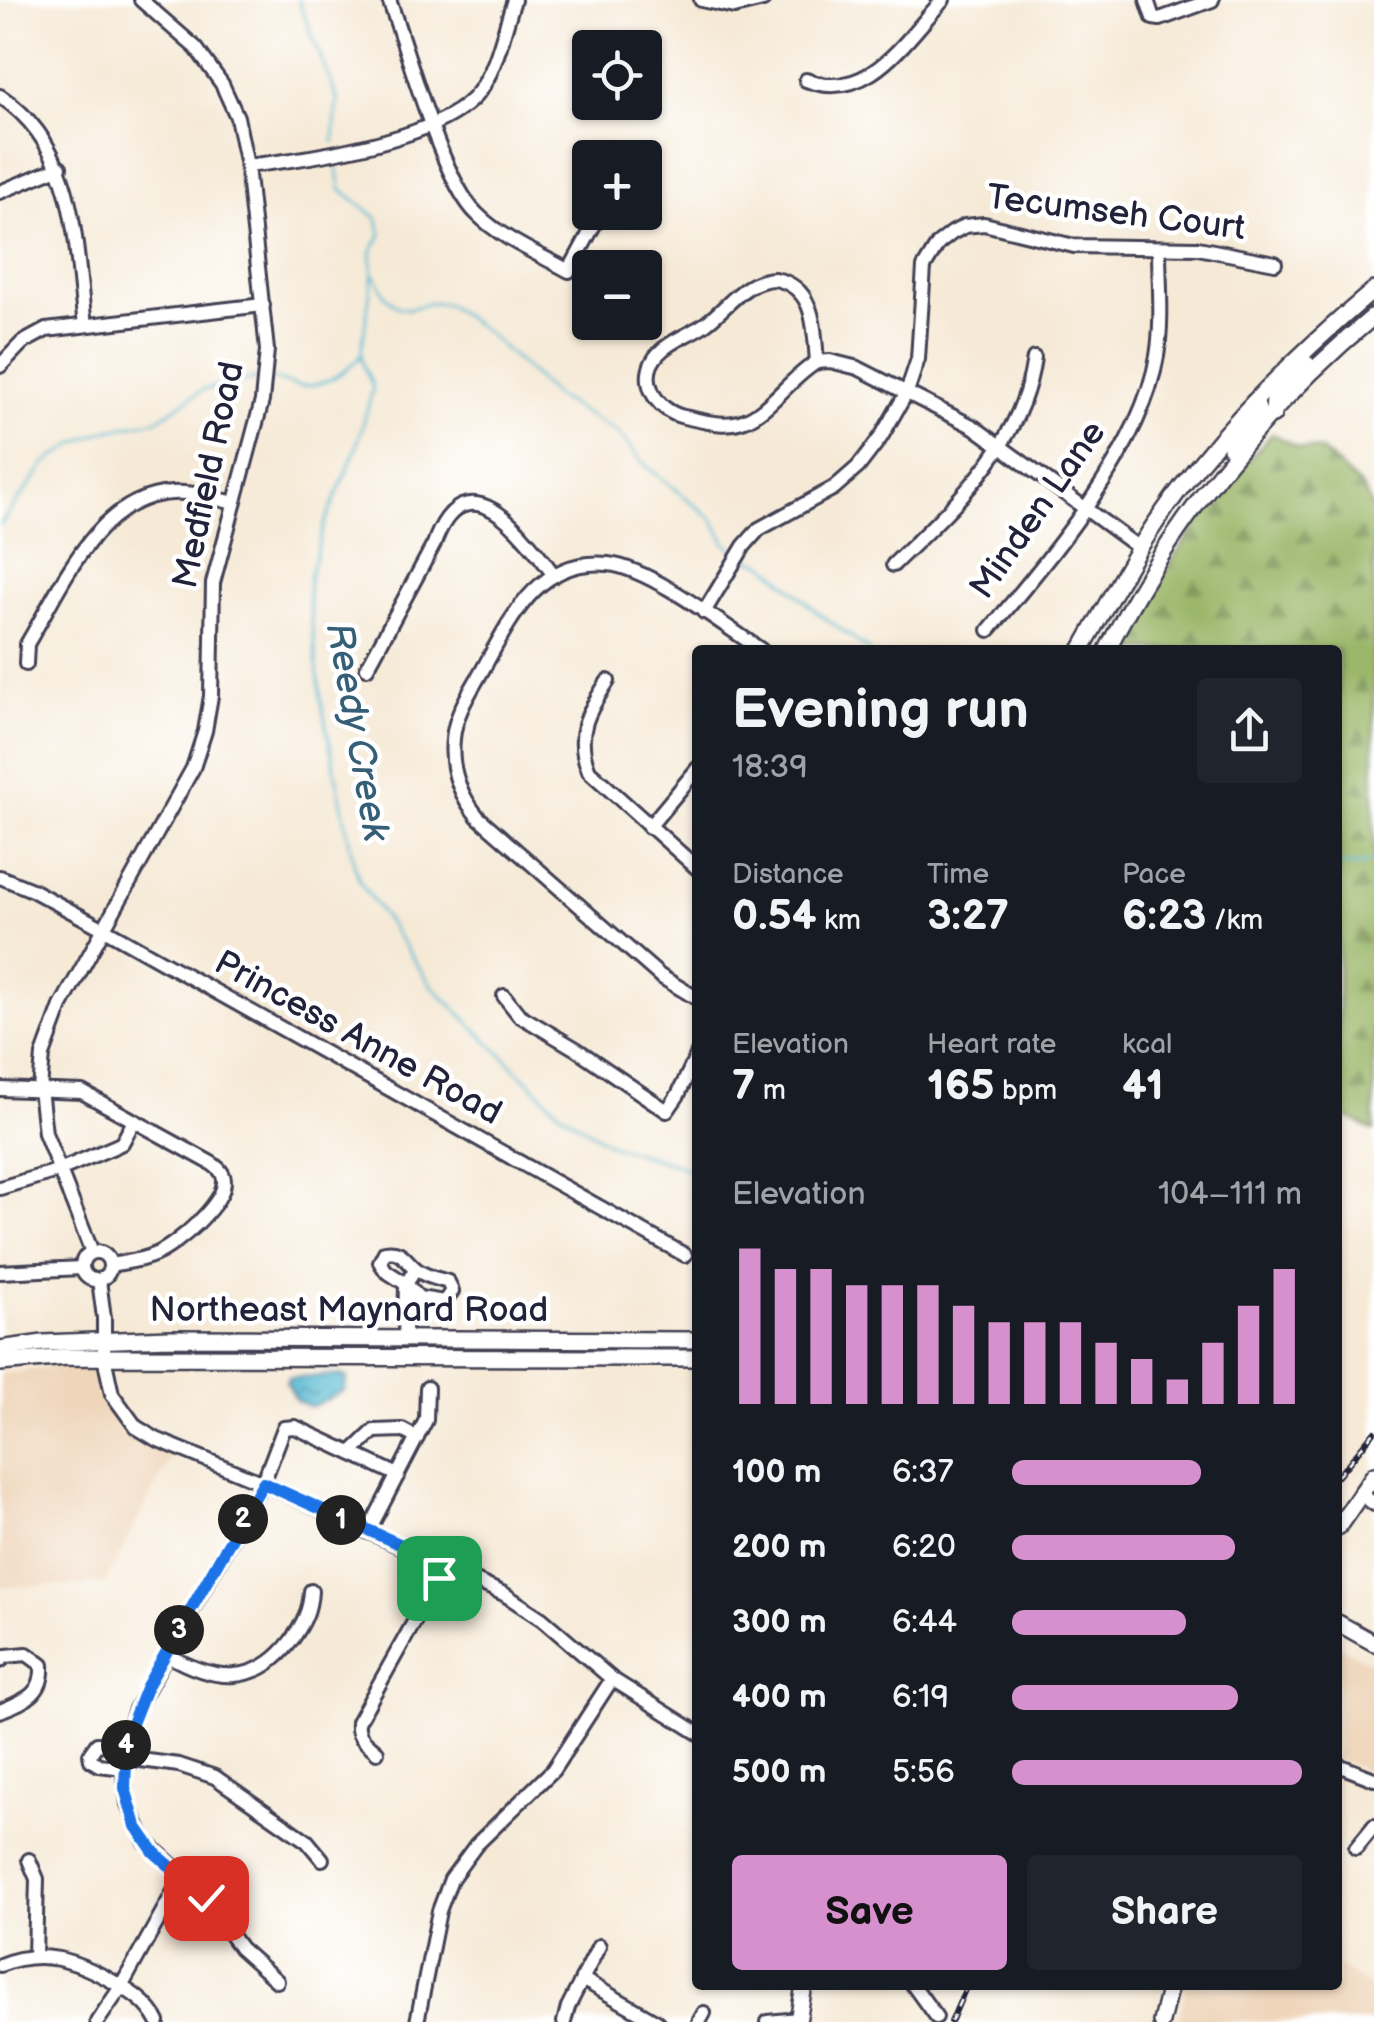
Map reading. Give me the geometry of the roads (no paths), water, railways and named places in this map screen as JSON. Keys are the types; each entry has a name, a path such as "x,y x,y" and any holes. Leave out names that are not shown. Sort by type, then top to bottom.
{"main road":[{"path":"1084,645 1139,548 1216,444 1327,329 1374,290"},
{"path":"1272,415 1272,404 1278,394 1374,298"},
{"path":"1110,645 1163,552 1207,491 1272,415 1374,316"},
{"path":"1207,491 1230,449 1256,416 1258,408 1254,402"},
{"name":"Northeast Maynard Road","path":"0,1349 104,1340 692,1340"},
{"name":"Northeast Maynard Road","path":"0,1363 104,1357 692,1358"},
{"path":"1342,1521 1374,1475"},
{"path":"1342,1626 1374,1643"},
{"path":"798,2021 803,1990"},
{"path":"1161,2022 1169,1990"}],"street":[{"name":"Medfield Road","path":"92,1252 45,1133 40,1089 43,1055 50,1032 201,745 211,696 211,595 266,383 263,305 247,166 237,117 216,74 196,48 141,0"},
{"path":"389,0 454,180 473,211 491,226 569,271 591,230"},
{"path":"247,166 341,154 433,123 464,106 478,93 488,75 514,0"},
{"path":"701,0 734,7 763,0"},
{"path":"806,80 838,87 863,80 943,0"},
{"path":"1147,0 1153,18 1166,18 1212,0"},
{"path":"0,96 32,122 60,167 69,196 85,325"},
{"path":"0,192 60,167"},
{"name":"Tecumseh Court","path":"704,612 750,538 769,522 834,488 867,456 907,392 921,341 924,268 938,244 952,233 964,226 984,224 1074,246 1210,250 1274,263"},
{"name":"Minden Lane","path":"989,630 1085,507 1139,415 1159,337 1159,248"},
{"path":"817,362 812,312 806,298 789,283 767,280 746,288 706,323 662,350 652,364 650,387 656,402 675,415 725,424 754,416 800,372 817,362 844,363 946,411 1002,446 1139,548"},
{"path":"0,366 13,350 46,330 263,305"},
{"path":"893,565 980,476 1002,446 1022,402 1034,358"},
{"path":"26,664 26,644 95,535 120,511 176,492 234,503"},
{"path":"368,668 440,527 462,507 482,504 499,511 553,574"},
{"path":"692,995 660,976 484,822 462,795 452,755 452,736 460,711 512,618 532,591 553,574 587,564 625,568 754,645"},
{"path":"608,681 583,724 585,762 598,782 692,865"},
{"path":"649,827 692,775"},
{"name":"Princess Anne Road","path":"0,877 104,929 685,1255"},
{"path":"504,996 519,1015 667,1110 692,1066"},
{"path":"0,1089 82,1092 218,1168 224,1177 224,1187 178,1242 146,1258 110,1265"},
{"path":"0,1188 57,1171 122,1142 134,1121"},
{"path":"395,1250 416,1270 448,1282 451,1296 439,1303 419,1298 406,1284 386,1272 380,1262 385,1252 395,1250"},
{"path":"92,1252 102,1253 110,1265 108,1273 99,1280 90,1279 82,1268 82,1260 92,1252"},
{"path":"0,1272 82,1268"},
{"path":"406,1338 406,1284 416,1270"},
{"path":"99,1280 104,1357 112,1394 136,1427 446,1565 521,1604 612,1679 692,1729"},
{"path":"368,1532 426,1420 427,1388"},
{"path":"277,1981 248,1955 213,1906 154,1852 136,1826 128,1804 125,1757 136,1709 263,1483 281,1433 289,1427 398,1475"},
{"path":"351,1452 374,1431 402,1430 417,1438"},
{"path":"1360,1492 1374,1504"},
{"path":"377,1752 357,1732 358,1722 446,1565"},
{"path":"166,1654 205,1673 231,1675 260,1670 281,1653 297,1632 310,1608 311,1591"},
{"path":"0,1662 6,1656 27,1654 42,1665 43,1676 34,1695 0,1711"},
{"path":"416,2022 439,1911 451,1879 476,1845 553,1770 612,1679"},
{"path":"125,1757 178,1764 216,1776 307,1841 322,1858"},
{"path":"1342,1767 1374,1780"},
{"path":"1356,1848 1374,1826"},
{"path":"29,1860 37,1879 36,1956"},
{"path":"98,2022 122,1987 182,1877"},
{"path":"564,2022 599,1946"},
{"path":"0,1965 36,1956 72,1961 145,2003 158,2022"},
{"path":"582,1979 657,2022"},
{"path":"917,1990 936,2017"},
{"path":"768,2022 798,2021"}],"water":[{"path":"289,1378 347,1378 344,1391 311,1407 297,1401 286,1382"}],"waterway":[{"name":"Reedy Creek","path":"298,0 337,98 334,142"},
{"name":"Reedy Creek","path":"337,166 341,189 378,219 381,235 371,252 373,272 361,354 373,388 356,449 324,525 308,592 321,700 360,882 432,986 559,1111 611,1145 692,1169"},
{"path":"374,274 386,297 398,307 446,304 484,330 555,396 618,433 645,465 713,519 726,544 733,548"},
{"path":"269,379 302,386 319,384 342,372 361,355"},
{"path":"0,525 46,463 76,443 105,431 157,420 204,389 261,378"},
{"path":"747,558 766,565 818,613 862,645"},
{"path":"1342,864 1374,862"}],"railway":[{"path":"1342,1471 1374,1432"},
{"path":"951,2022 965,1990"}]}
